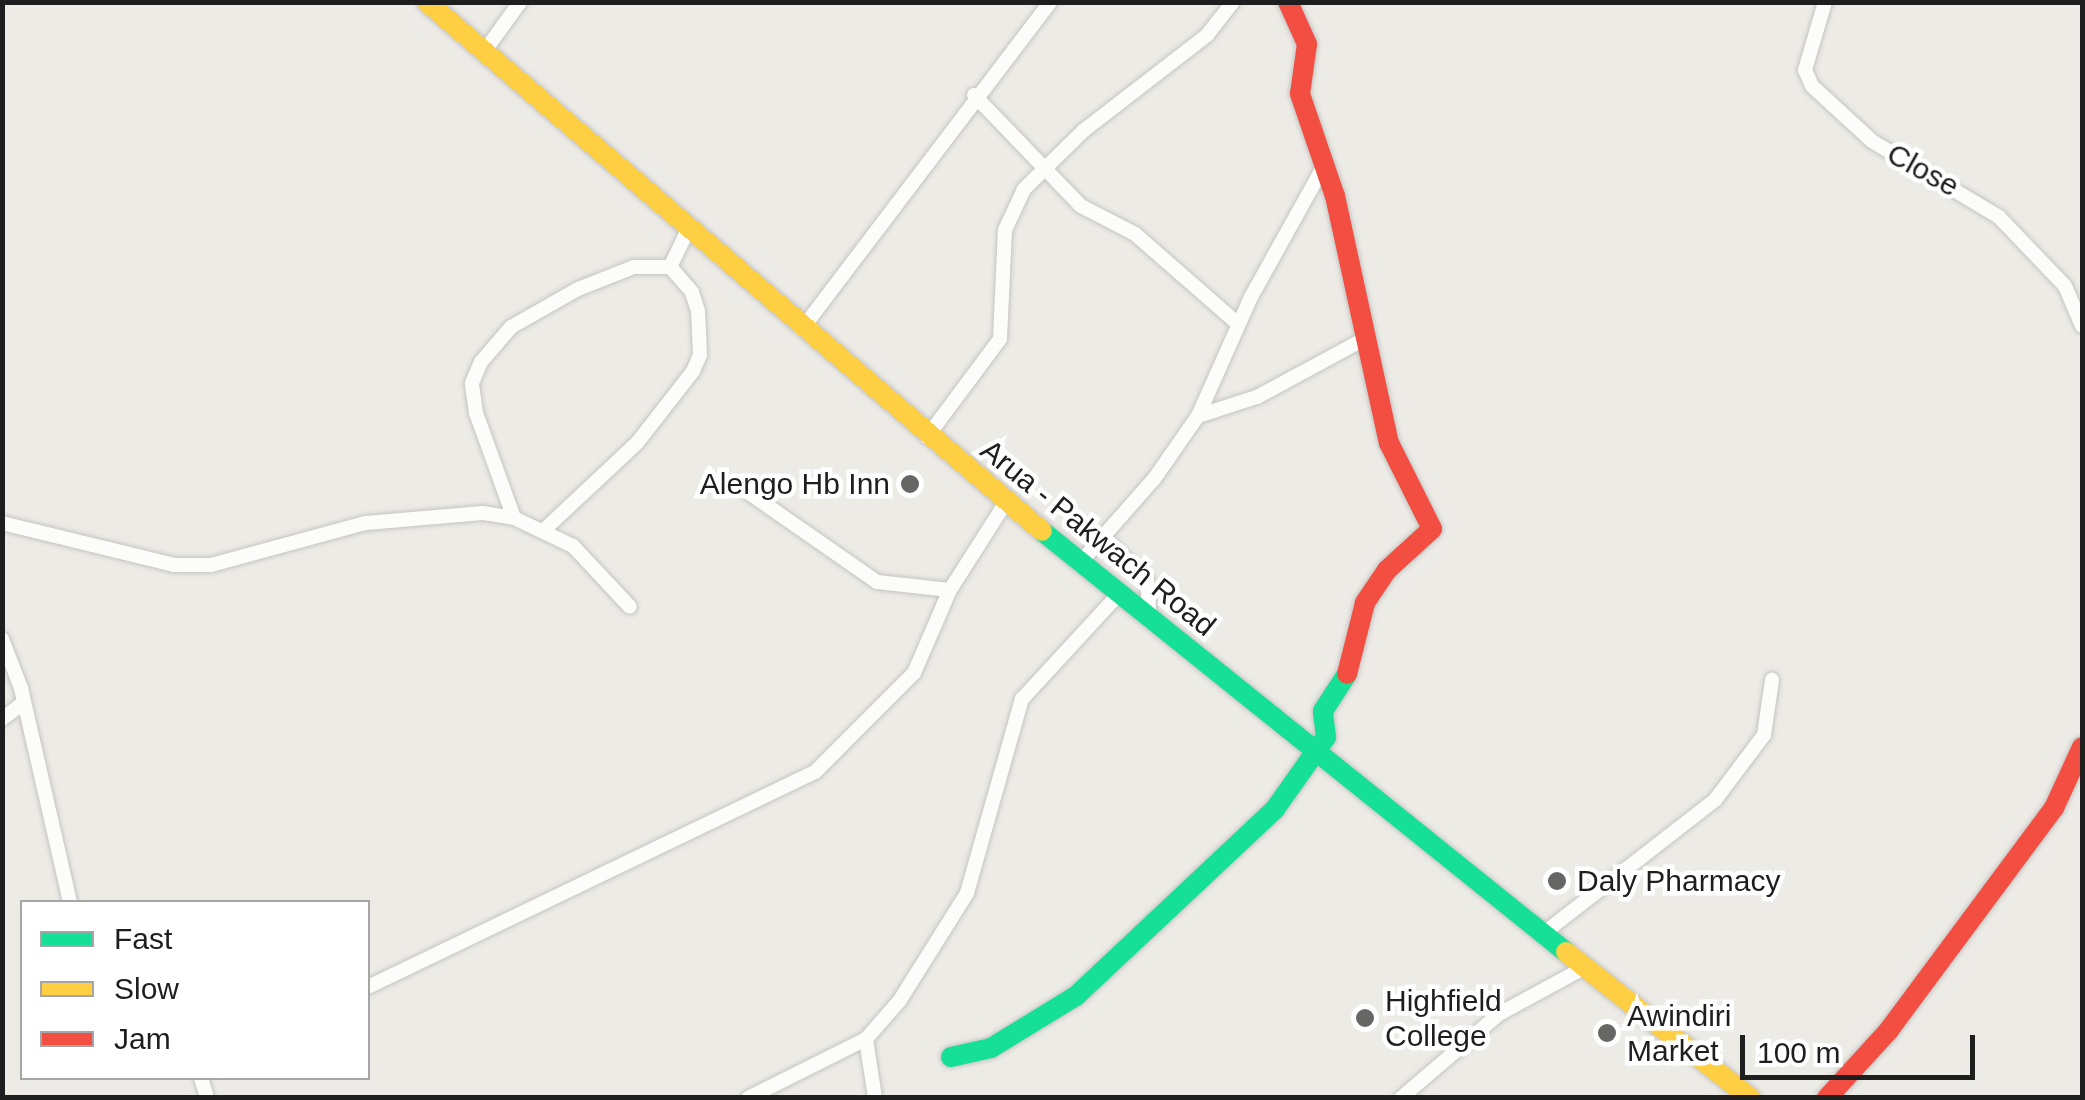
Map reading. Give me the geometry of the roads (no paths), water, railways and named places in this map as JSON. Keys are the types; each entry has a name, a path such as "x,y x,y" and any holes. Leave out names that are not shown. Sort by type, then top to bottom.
{"street":[{"name":"Arua - Pakwach Road","path":"427,2 927,437 1117,596 1750,1098"},
{"path":"484,52 520,2"},
{"path":"802,329 974,95 1050,2"},
{"path":"927,437 996,348 1004,321 1004,230 1017,200 1044,167 1208,35 1233,2"},
{"path":"951,1058 991,1048 1076,996 1275,809 1326,736 1323,711 1352,666 1354,627 1365,602 1387,570 1432,529 1389,443 1368,337 1325,165 1300,94 1307,44 1288,2"},
{"name":"Close","path":"1826,2 1805,70 1812,86 1872,141 1999,216 2065,286 2082,326"},
{"path":"974,95 1087,211 1135,234 1238,324"},
{"path":"1079,564 1104,539 1198,416 1238,324 1325,165"},
{"path":"670,267 688,230"},
{"path":"514,518 476,413 472,383 481,362 511,327 578,289 634,268 670,267"},
{"path":"544,530 637,443 693,371 700,354 698,311 692,292 670,267"},
{"path":"1198,416 1256,397 1368,337"},
{"path":"748,493 878,582 950,590"},
{"path":"370,986 815,772 880,714 914,673 950,590 1006,502"},
{"path":"2,523 174,565 240,559 366,523 458,513 514,518 544,530 586,558 630,608"},
{"path":"1104,539 1147,579 1150,622"},
{"path":"748,1098 866,1038 937,950 967,894 1022,699 1117,596"},
{"path":"2,639 24,704 70,900"},
{"path":"1544,933 1715,800 1764,735 1772,680"},
{"path":"2,718 24,704"},
{"path":"1828,1098 1889,1030 2044,821 2082,747"},
{"path":"1402,1098 1499,1014 1587,966"},
{"path":"866,1038 875,1098"}],"place":[{"name":"Alengo Hb Inn","path":"910,484"},
{"name":"Daly Pharmacy","path":"1557,881"},
{"name":"Highfield College","path":"1365,1018"},
{"name":"Awindiri Market","path":"1607,1033"}]}
